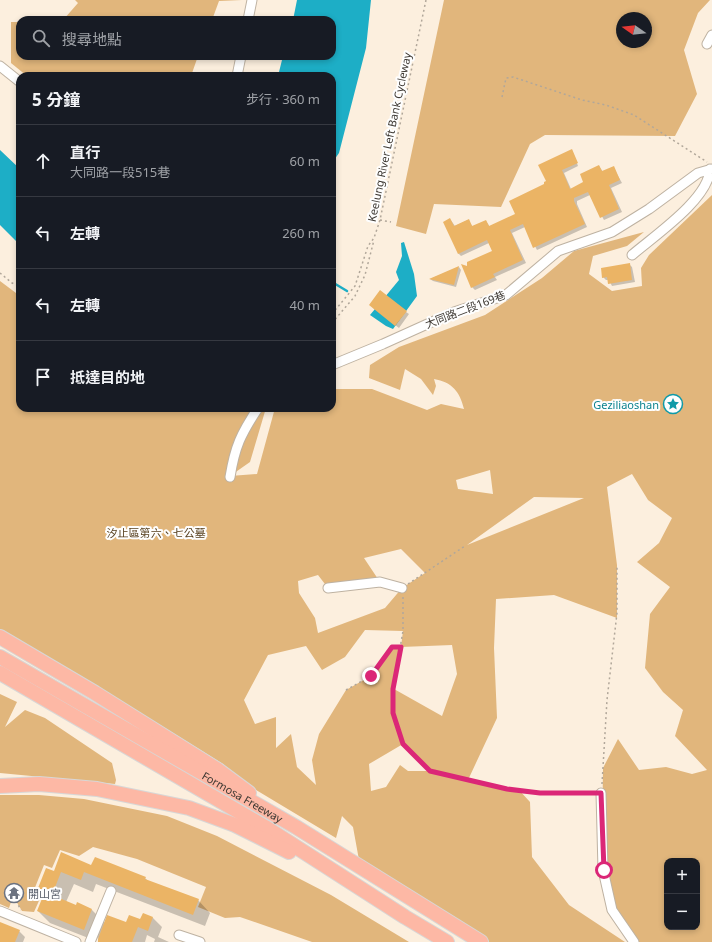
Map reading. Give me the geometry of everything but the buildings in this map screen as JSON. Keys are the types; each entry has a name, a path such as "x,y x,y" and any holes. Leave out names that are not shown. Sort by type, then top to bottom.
{"highway":[{"path":"0,637 95,693 218,770 247,790 263,809"},
{"name":"Formosa Freeway","path":"0,657 296,827 481,942"},
{"name":"Formosa Freeway","path":"0,673 265,827 447,942"},
{"path":"0,786 40,784 97,789 189,808 235,825 285,850 322,863"}],"street":[{"path":"249,16 252,0"},
{"path":"708,44 712,35"},
{"path":"238,72 240,60"},
{"path":"0,66 16,79"},
{"path":"632,255 701,194 710,177 712,168"},
{"name":"大同路二段169巷","path":"336,363 454,312 506,295 558,251 612,232 649,209 698,172 712,168"},
{"path":"230,476 235,450 244,430 255,412"},
{"path":"328,588 380,582 402,588"},
{"path":"601,793 604,870 612,910 634,942"},
{"path":"90,942 111,892"},
{"path":"0,911 76,942"},
{"path":"179,935 200,942"}],"path":[{"name":"Keelung River Left Bank Cycleway","path":"336,309 355,286 368,246 374,238 380,220 426,0"},
{"path":"502,97 506,78 513,77 582,100 606,105 634,115 712,168"},
{"path":"380,220 391,222"},
{"path":"336,318 355,296 365,275 374,238"},
{"path":"0,273 16,284"},
{"path":"465,546 402,588 403,631 393,689 393,713 403,744 430,771 507,789 540,793 601,793 607,700 617,613 617,565"},
{"path":"346,690 371,676 392,647 401,647"}],"green space":[{"path":"75,0 242,0 219,1 213,16 67,16 78,3"},
{"path":"444,0 710,0 698,13 684,50 697,94 675,136 545,135 530,144 501,207 434,204 426,234 396,226"},
{"path":"11,22 16,22 16,60 197,60 192,72 22,72 11,63"},
{"name":"汐止區第六、七公墓","path":"712,195 712,942 634,942 612,910 602,843 603,768 618,739 639,770 666,767 692,774 707,770 675,736 683,710 663,692 645,668 650,614 670,587 637,562 659,543 672,518 648,500 632,474 607,487 617,565 617,618 554,595 496,599 494,648 497,718 468,780 519,790 530,802 532,857 569,905 625,942 484,942 361,871 353,827 342,816 336,838 238,779 223,764 84,678 0,629 0,281 16,293 16,412 265,412 250,462 230,476 257,474 274,412 336,412 336,389 372,389 427,410 441,404 464,409 460,398 454,389 450,385 440,380 434,379 436,386 433,395 421,379 405,369 400,390 369,378 370,365 399,347 485,315 542,278 574,251 644,232 627,246 593,256 589,274 612,291 642,286 641,268 649,255","holes":["490,470 493,494 458,489 456,480","534,497 584,498 467,545","401,549 425,573 402,588 385,608 318,633 315,618 299,593 298,581 318,575 328,588 380,582 364,558","365,630 403,631 401,647 392,647 371,676 346,690 319,734 312,760 316,785 297,767 291,734 276,748 276,717 255,724 244,700 268,655 306,646 322,670 345,657","452,645 457,674 442,716 394,689 401,647","403,744 430,771 408,771 400,765 386,787 371,791 369,764"]},
{"path":"0,694 17,702 5,727 25,710 45,718 112,763 116,780 115,784 0,773"},
{"path":"0,795 39,795 84,799 167,816 217,836 331,895 409,942 312,942 240,917 225,918 198,907 206,887 137,859 93,847 79,856 60,850 52,868 44,865 34,890 42,894 34,912 22,911 16,901 21,890 12,886 7,896 12,899 9,908 0,904"}],"water":[{"path":"297,0 371,0 366,48 339,153 336,157 336,72 279,72 282,60 336,60 336,16 294,16"},
{"path":"0,150 16,165 16,241 0,225"},
{"path":"404,242 414,274 417,296 393,329 370,315 399,280 396,272 402,256 401,243"}],"waterway":[{"path":"336,284 347,291"}],"place":[{"name":"Geziliaoshan","path":"673,404"},
{"name":"開山宮","path":"14,893"}],"route":[{"path":"371,676 392,647 401,647 393,689 393,713 403,744 430,771 507,789 540,793 601,793 604,870"}]}
